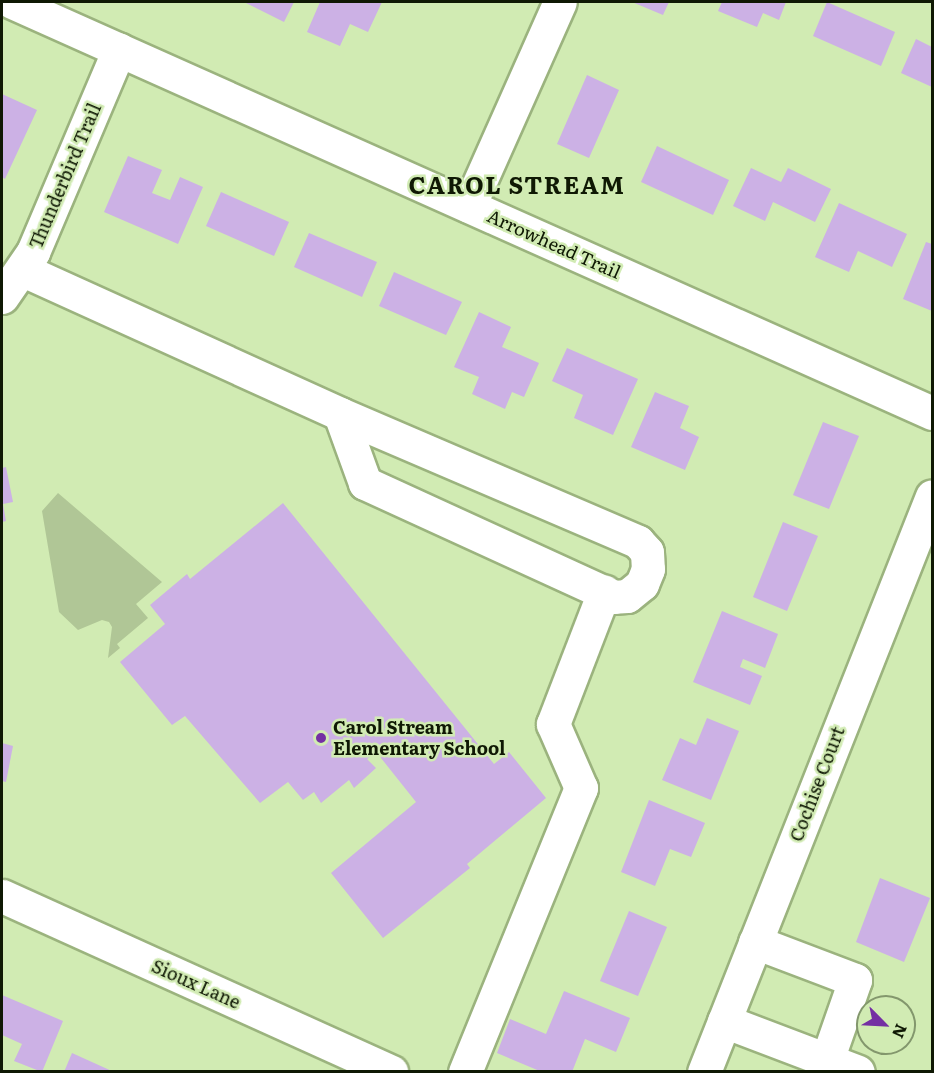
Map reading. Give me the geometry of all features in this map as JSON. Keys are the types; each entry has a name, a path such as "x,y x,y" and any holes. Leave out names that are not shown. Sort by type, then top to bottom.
{"street":[{"name":"Arrowhead Trail","path":"12,2 933,413"},
{"path":"470,206 560,2"},
{"name":"Thunderbird Trail","path":"2,297 23,270 119,49"},
{"path":"23,270 340,414 638,542 647,552 648,568 642,584 627,596 604,592 366,483 340,414"},
{"name":"Cochise Court","path":"704,1071 933,496"},
{"path":"465,1071 581,788 553,724 604,592"},
{"name":"Sioux Lane","path":"2,896 391,1071"},
{"path":"755,942 855,980 827,1060"},
{"path":"724,1021 858,1071"}],"green space":[{"path":"58,493 162,582 136,604 148,618 117,644 120,648 108,658 112,627 109,622 102,620 78,630 59,612 42,511"}],"building":[{"path":"244,2 294,2 284,22"},
{"path":"320,2 382,2 368,32 350,24 340,46 307,32"},
{"path":"632,2 669,2 663,15"},
{"path":"722,2 786,2 779,20 763,13 757,27 718,11"},
{"path":"827,2 895,32 881,66 813,36"},
{"path":"916,39 932,47 932,87 901,73"},
{"path":"587,75 619,90 589,158 557,144"},
{"path":"2,94 37,110 5,179 2,177"},
{"path":"657,146 729,180 713,215 641,182"},
{"path":"128,156 162,170 152,193 170,200 180,177 203,187 178,244 104,212"},
{"path":"751,168 781,182 788,168 831,189 815,222 773,202 765,221 733,206"},
{"path":"221,192 289,222 274,256 206,226"},
{"path":"839,203 907,234 892,267 858,251 849,272 815,257"},
{"path":"309,233 377,262 362,297 294,267"},
{"path":"926,242 932,244 932,311 903,299"},
{"path":"394,272 462,302 446,335 379,306"},
{"path":"479,312 511,327 502,347 539,363 524,397 512,392 505,409 472,394 479,377 454,367"},
{"path":"567,348 638,379 613,435 574,418 583,395 552,381"},
{"path":"655,392 689,406 680,428 699,437 685,470 631,447"},
{"path":"823,422 859,436 829,509 793,495"},
{"path":"6,467 13,502 3,504 6,521 2,522 2,468"},
{"name":"Carol Stream Elementary School","path":"283,503 494,764 509,752 546,798 467,864 470,868 383,938 331,873 416,802 377,753 367,759 376,768 354,788 349,780 321,803 314,792 303,800 288,782 260,803 185,716 172,725 120,662 165,624 150,605 187,574 190,579"},
{"path":"783,522 818,536 787,611 753,597"},
{"path":"722,611 778,634 765,668 743,659 740,667 762,676 750,705 693,682"},
{"path":"707,718 739,731 711,800 662,780 680,738 696,745"},
{"path":"2,743 13,746 6,782 2,781"},
{"path":"649,800 705,823 691,857 670,849 655,886 621,872"},
{"path":"880,878 930,898 904,962 856,942"},
{"path":"629,911 667,927 638,996 600,981"},
{"path":"564,991 630,1018 616,1052 585,1039 572,1072 542,1072 497,1053 510,1019 546,1034"},
{"path":"2,995 63,1021 42,1072 14,1061 22,1044 2,1035"},
{"path":"72,1053 114,1072 64,1072"}],"place":[{"name":"Carol Stream Elementary School","path":"321,738"}],"district":[{"name":"CAROL STREAM","path":"517,184"}]}
